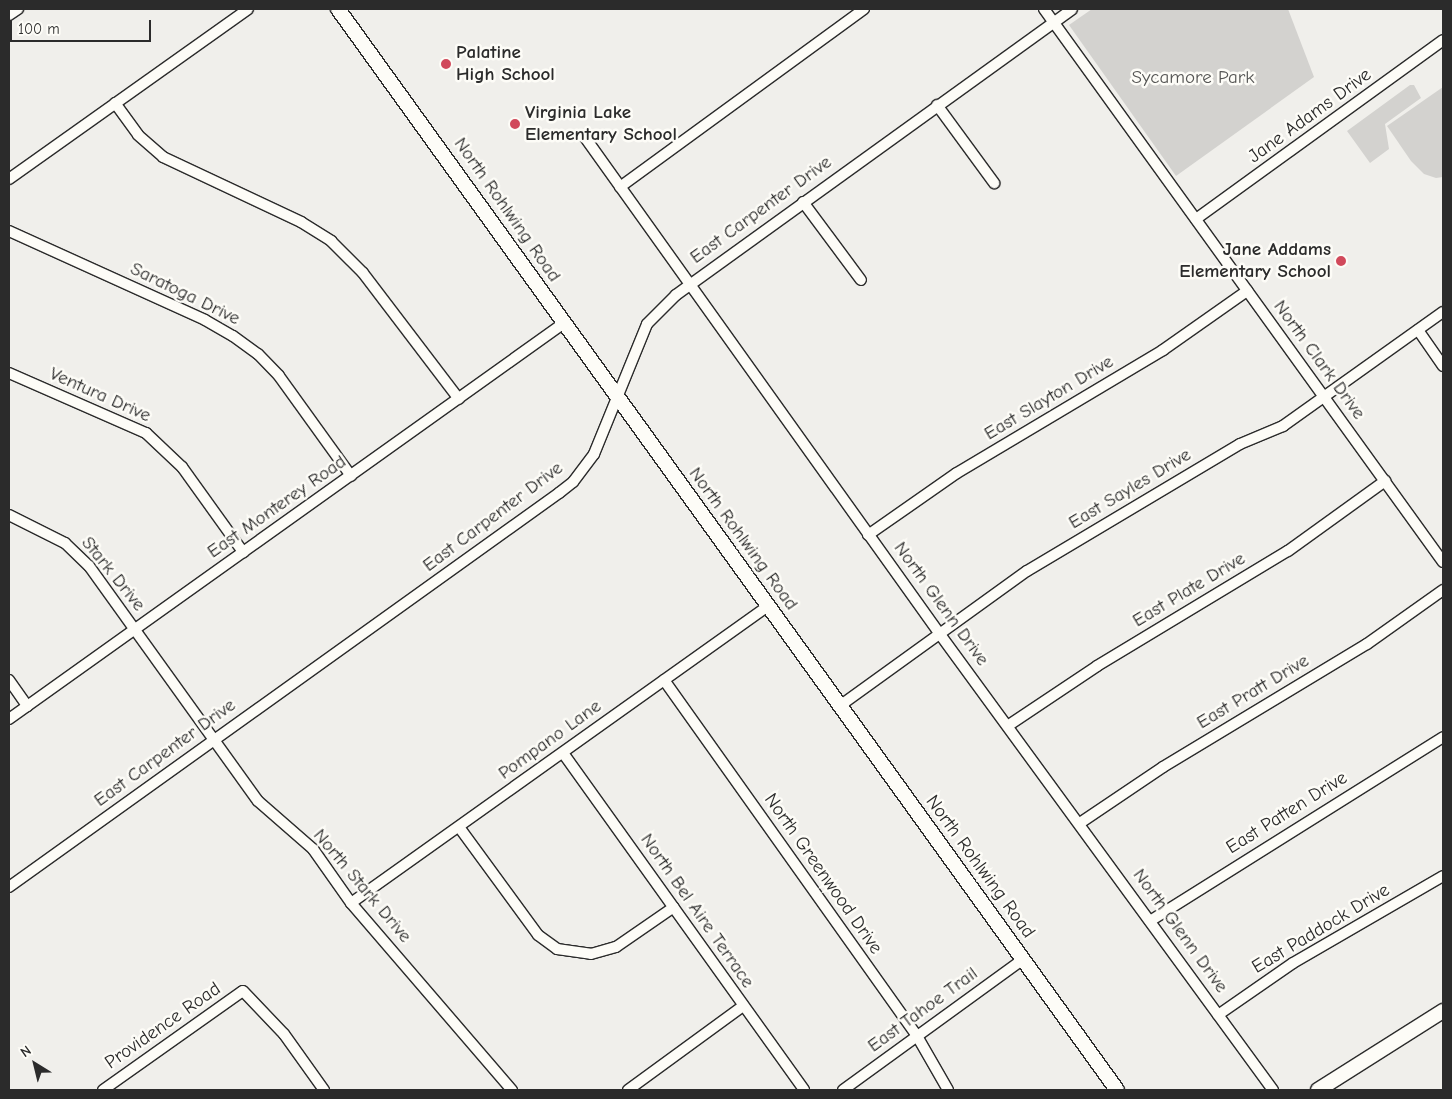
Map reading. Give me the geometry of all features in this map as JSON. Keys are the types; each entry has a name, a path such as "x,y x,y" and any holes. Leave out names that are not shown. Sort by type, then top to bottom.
{"street":[{"path":"9,15 18,9"},
{"path":"9,179 248,9"},
{"name":"North Rohlwing Road","path":"338,9 1117,1090"},
{"path":"620,187 864,9"},
{"name":"North Clark Drive","path":"1044,9 1443,562"},
{"name":"East Carpenter Drive","path":"9,886 573,482 600,442 647,324 688,285 1072,9"},
{"name":"Jane Adams Drive","path":"1196,220 1443,40"},
{"path":"115,103 138,135 163,157 301,222 338,247 363,273 459,399"},
{"path":"937,105 994,183"},
{"name":"North Glenn Drive","path":"584,136 688,285 818,461 868,535 1273,1090"},
{"path":"803,202 862,280"},
{"name":"Saratoga Drive","path":"9,231 205,320 233,336 258,354 279,376 351,476"},
{"name":"East Slayton Drive","path":"868,535 957,473 1163,350 1247,291"},
{"name":"East Sayles Drive","path":"841,706 939,633 1028,571 1240,444 1283,426 1443,312"},
{"name":"East Monterey Road","path":"9,720 564,323"},
{"path":"1418,330 1443,366"},
{"name":"Ventura Drive","path":"9,373 146,433 182,467 243,552"},
{"name":"East Plate Drive","path":"1009,726 1097,666 1288,551 1385,481"},
{"name":"Stark Drive","path":"9,515 45,531 78,554 136,629"},
{"name":"East Pratt Drive","path":"1080,823 1163,767 1367,644 1443,590"},
{"name":"Pompano Lane","path":"351,903 768,606"},
{"name":"North Stark Drive","path":"136,629 262,806 313,849 351,903 512,1090"},
{"path":"9,680 27,706"},
{"name":"North Greenwood Drive","path":"664,680 917,1036 948,1090"},
{"name":"East Patten Drive","path":"1150,920 1443,737"},
{"name":"North Bel Aire Terrace","path":"563,753 804,1090"},
{"path":"459,827 538,935 557,949 591,954 616,947 674,908"},
{"name":"East Paddock Drive","path":"1218,1015 1293,963 1443,876"},
{"name":"East Tahoe Trail","path":"843,1090 1023,958"},
{"name":"Providence Road","path":"103,1090 243,991 284,1034 324,1090"},
{"path":"628,1090 744,1006"},
{"path":"1318,1090 1443,1011"}],"green space":[{"name":"Sycamore Park","path":"1092,9 1288,9 1314,77 1176,176 1069,25"},
{"path":"1410,85 1414,85 1421,98 1385,124 1389,149 1370,163 1347,131"},
{"path":"1443,87 1443,177 1436,178 1424,174 1411,161 1387,126"}],"place":[{"name":"Palatine High School","path":"446,64"},
{"name":"Virginia Lake Elementary School","path":"515,124"},
{"name":"Jane Addams Elementary School","path":"1341,261"}]}
